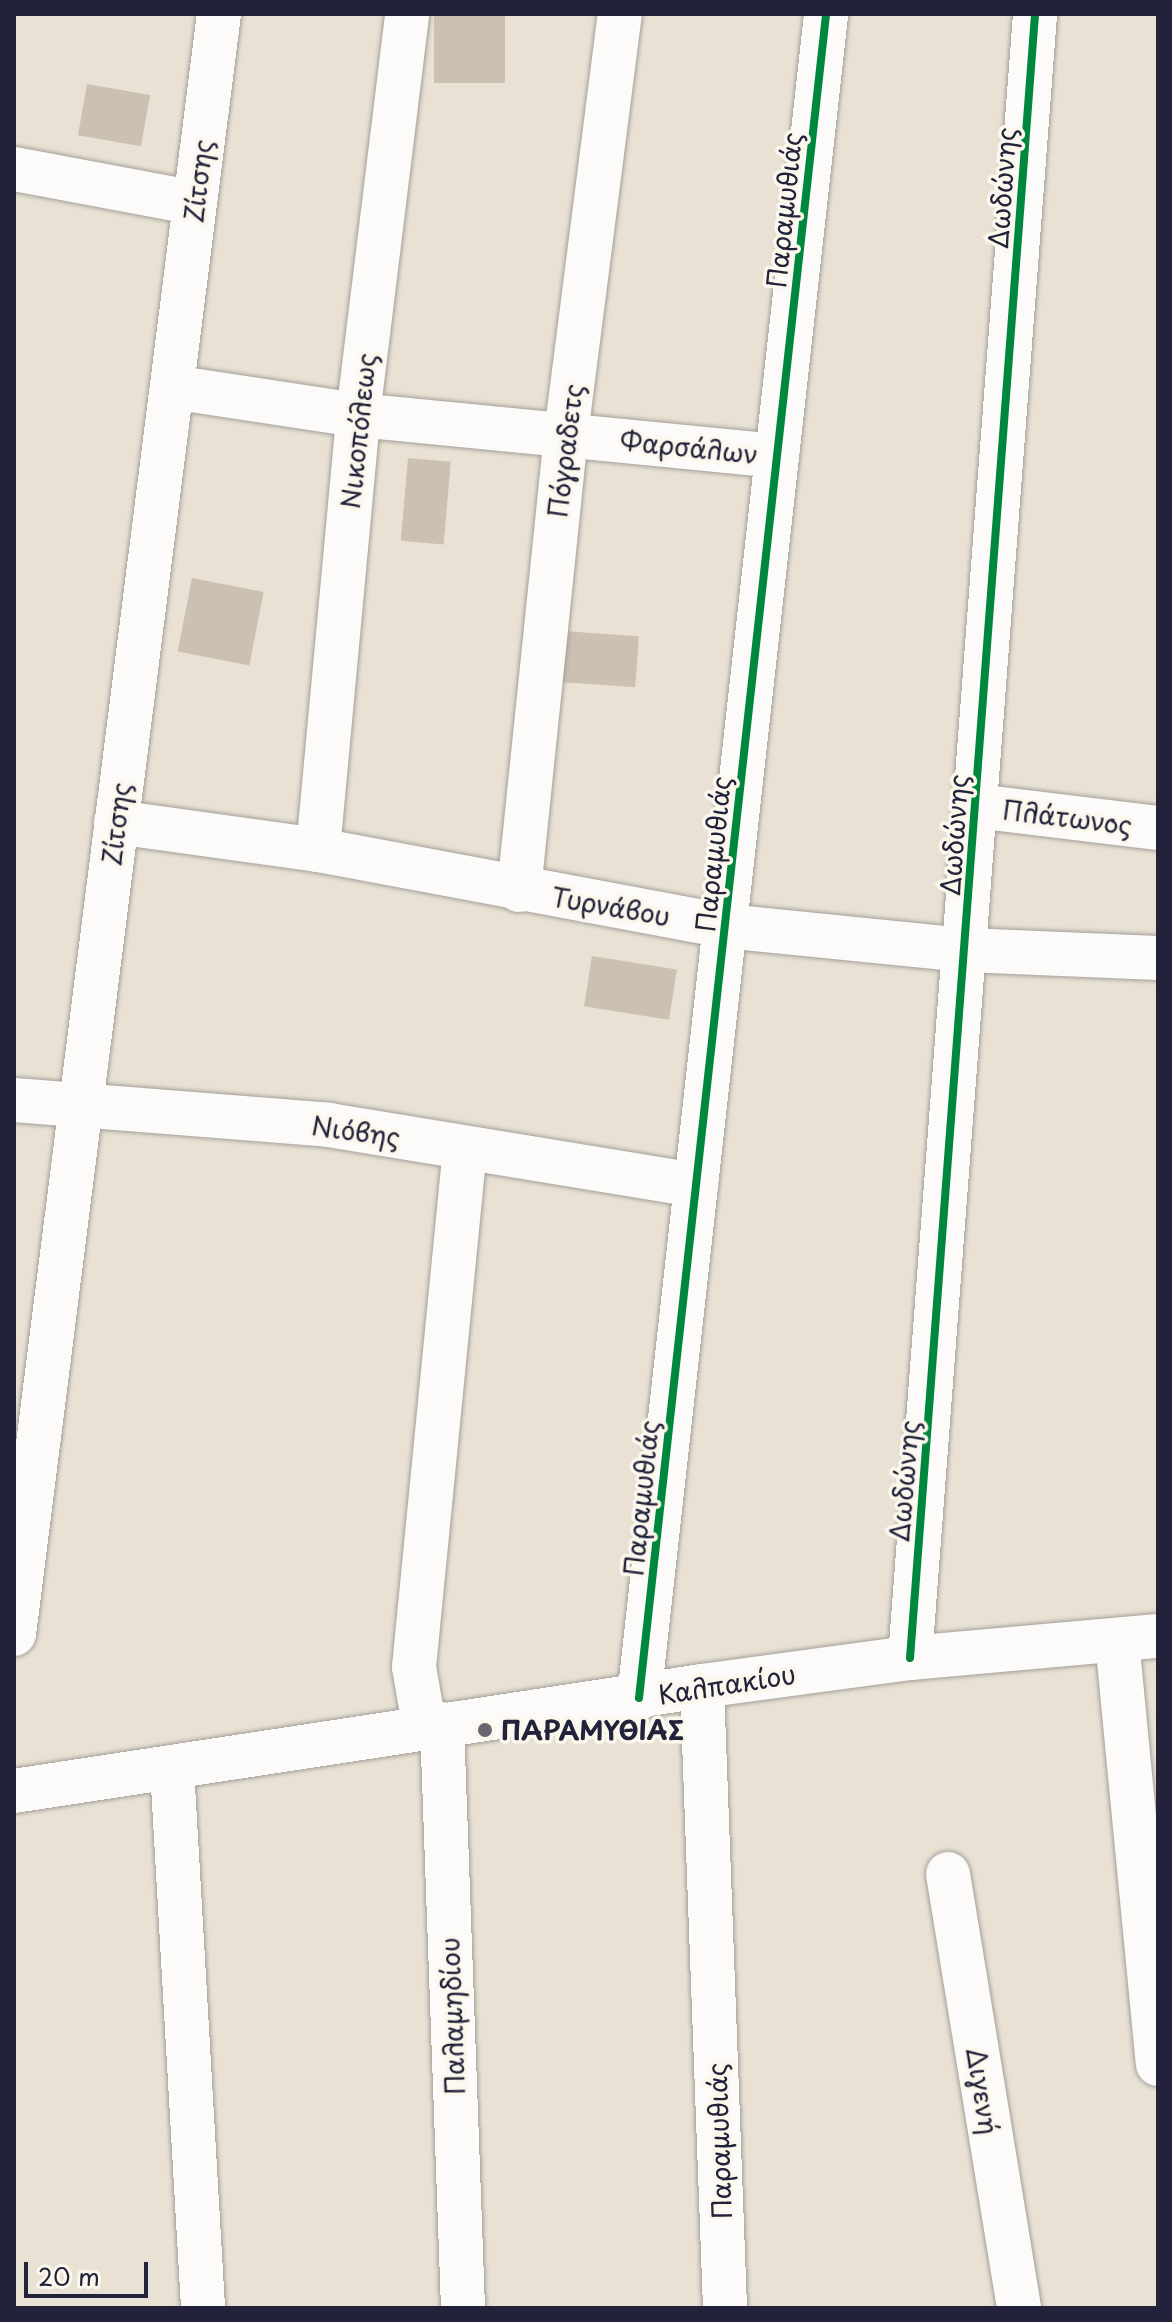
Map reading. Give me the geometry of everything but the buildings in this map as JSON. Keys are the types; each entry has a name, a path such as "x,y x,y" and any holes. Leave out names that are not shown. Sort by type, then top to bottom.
{"street":[{"name":"Ζίτσης","path":"14,1634 26,1438 81,1103 219,14"},
{"name":"Nικοπόλεως","path":"318,850 358,415 407,14"},
{"name":"Πόγραδετς","path":"519,890 566,434 620,14"},
{"name":"Παραμυθιάς","path":"639,1698 826,14"},
{"name":"Δωδώνης","path":"910,1658 1035,14"},
{"path":"14,169 195,203"},
{"name":"Φαρσάλων","path":"172,387 358,415 777,456"},
{"name":"Πλάτωνος","path":"976,806 1158,828"},
{"name":"Τυρνάβου","path":"116,822 318,850 519,890 725,926 966,950 1158,958"},
{"name":"Νιόβης","path":"14,1100 329,1125 696,1185"},
{"name":"Παλαμηδίου","path":"463,2308 433,1724 414,1667 465,1148"},
{"path":"1138,1638 1158,2064"},
{"name":"Καλπακίου","path":"14,1791 433,1724 639,1698 702,1686 910,1658 1138,1638"},
{"name":"Παραμυθιάς","path":"702,1686 725,2308"},
{"path":"172,1768 203,2308"},
{"name":"Διγενή","path":"948,1874 1019,2308"}],"cycle path":[{"path":"639,1698 826,14"},
{"path":"910,1658 1035,14"}],"place":[{"name":"ΠΑΡΑΜΥΘΙΑΣ","path":"485,1730"}]}
